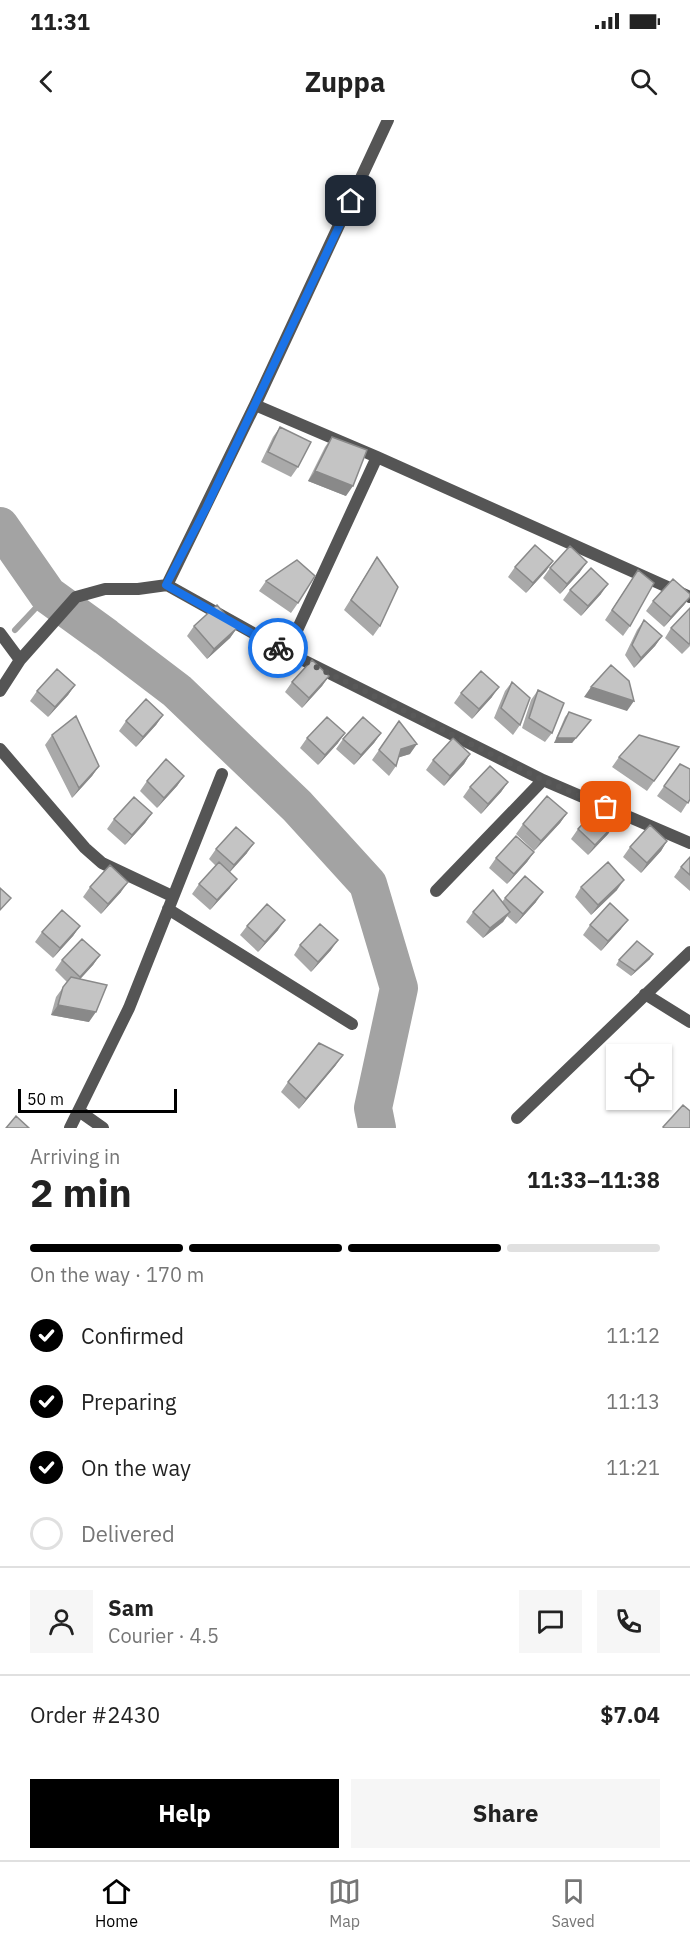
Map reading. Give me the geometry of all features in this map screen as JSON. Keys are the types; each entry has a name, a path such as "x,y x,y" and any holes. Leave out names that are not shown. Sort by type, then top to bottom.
{"street":[{"path":"166,585 255,405 388,120"},
{"path":"255,405 690,597"},
{"path":"287,652 377,457"},
{"path":"0,691 20,660 54,619 76,597 105,589 138,589 166,585 287,652 543,780 690,843"},
{"path":"0,633 20,660"},
{"path":"0,749 85,848 102,863 172,897"},
{"path":"70,1128 129,1008 222,774"},
{"path":"436,891 543,780"},
{"path":"168,909 352,1024"},
{"path":"517,1118 690,952"},
{"path":"645,994 690,1022"},
{"path":"79,1111 103,1128"}],"building":[{"path":"280,427 311,442 298,467 268,452"},
{"path":"332,437 367,450 353,486 315,471"},
{"path":"535,545 553,561 533,583 515,567"},
{"path":"570,546 587,562 567,584 550,568"},
{"path":"377,557 398,587 380,626 351,600"},
{"path":"297,560 315,576 298,603 266,581"},
{"path":"591,568 608,584 588,606 570,590"},
{"path":"638,570 654,583 630,626 612,610"},
{"path":"673,579 690,594 690,597 671,617 653,601"},
{"path":"217,605 237,628 214,649 194,626"},
{"path":"690,608 690,643 689,644 671,628"},
{"path":"644,620 662,636 641,658 632,645"},
{"path":"312,660 329,676 309,698 292,682"},
{"path":"611,665 629,681 634,701 591,687"},
{"path":"57,669 75,685 55,707 37,691"},
{"path":"481,671 499,687 479,709 461,693"},
{"path":"512,682 530,698 520,725 501,708"},
{"path":"538,690 564,703 552,733 529,718"},
{"path":"146,699 163,715 143,737 126,721"},
{"path":"569,712 591,720 576,738 557,738"},
{"path":"76,716 99,766 79,788 52,735"},
{"path":"327,717 345,733 325,755 307,738"},
{"path":"363,717 381,733 361,755 343,739"},
{"path":"399,721 417,744 401,749 396,766 379,750"},
{"path":"639,735 679,747 654,781 619,757"},
{"path":"453,738 470,754 450,776 433,760"},
{"path":"166,759 184,776 164,798 147,781"},
{"path":"680,764 690,769 688,803 664,786"},
{"path":"490,766 508,782 488,804 470,787"},
{"path":"547,796 567,813 541,841 523,824"},
{"path":"134,797 152,813 132,835 114,819"},
{"path":"598,807 615,824 595,845 578,829"},
{"path":"650,825 667,841 647,863 630,847"},
{"path":"236,827 254,843 234,865 216,849"},
{"path":"516,836 534,852 514,874 496,858"},
{"path":"690,857 690,875 681,867"},
{"path":"219,862 237,879 217,900 199,884"},
{"path":"608,862 624,880 598,905 581,887"},
{"path":"110,865 128,882 108,904 90,887"},
{"path":"525,876 543,892 523,914 505,898"},
{"path":"0,888 11,898 0,910"},
{"path":"493,890 510,912 490,928 473,912"},
{"path":"610,903 628,920 608,941 590,925"},
{"path":"267,904 285,920 265,942 247,926"},
{"path":"62,910 80,926 60,948 42,932"},
{"path":"320,924 338,940 318,962 300,945"},
{"path":"82,939 100,955 80,977 62,960"},
{"path":"637,941 653,954 635,971 619,960"},
{"path":"71,977 107,985 96,1012 58,1005 63,987"},
{"path":"319,1043 343,1055 306,1099 288,1082"},
{"path":"683,1105 690,1111 690,1128 664,1128 663,1127"},
{"path":"16,1116 29,1128 6,1128"}],"waterway":[{"path":"0,526 48,595 177,691 297,806 368,884 399,988 373,1108 377,1128"},
{"path":"15,630 48,595"}],"way so far":[{"path":"278,648 543,780 606,807"}],"route":[{"path":"278,648 166,585 206,508 351,201"}]}
